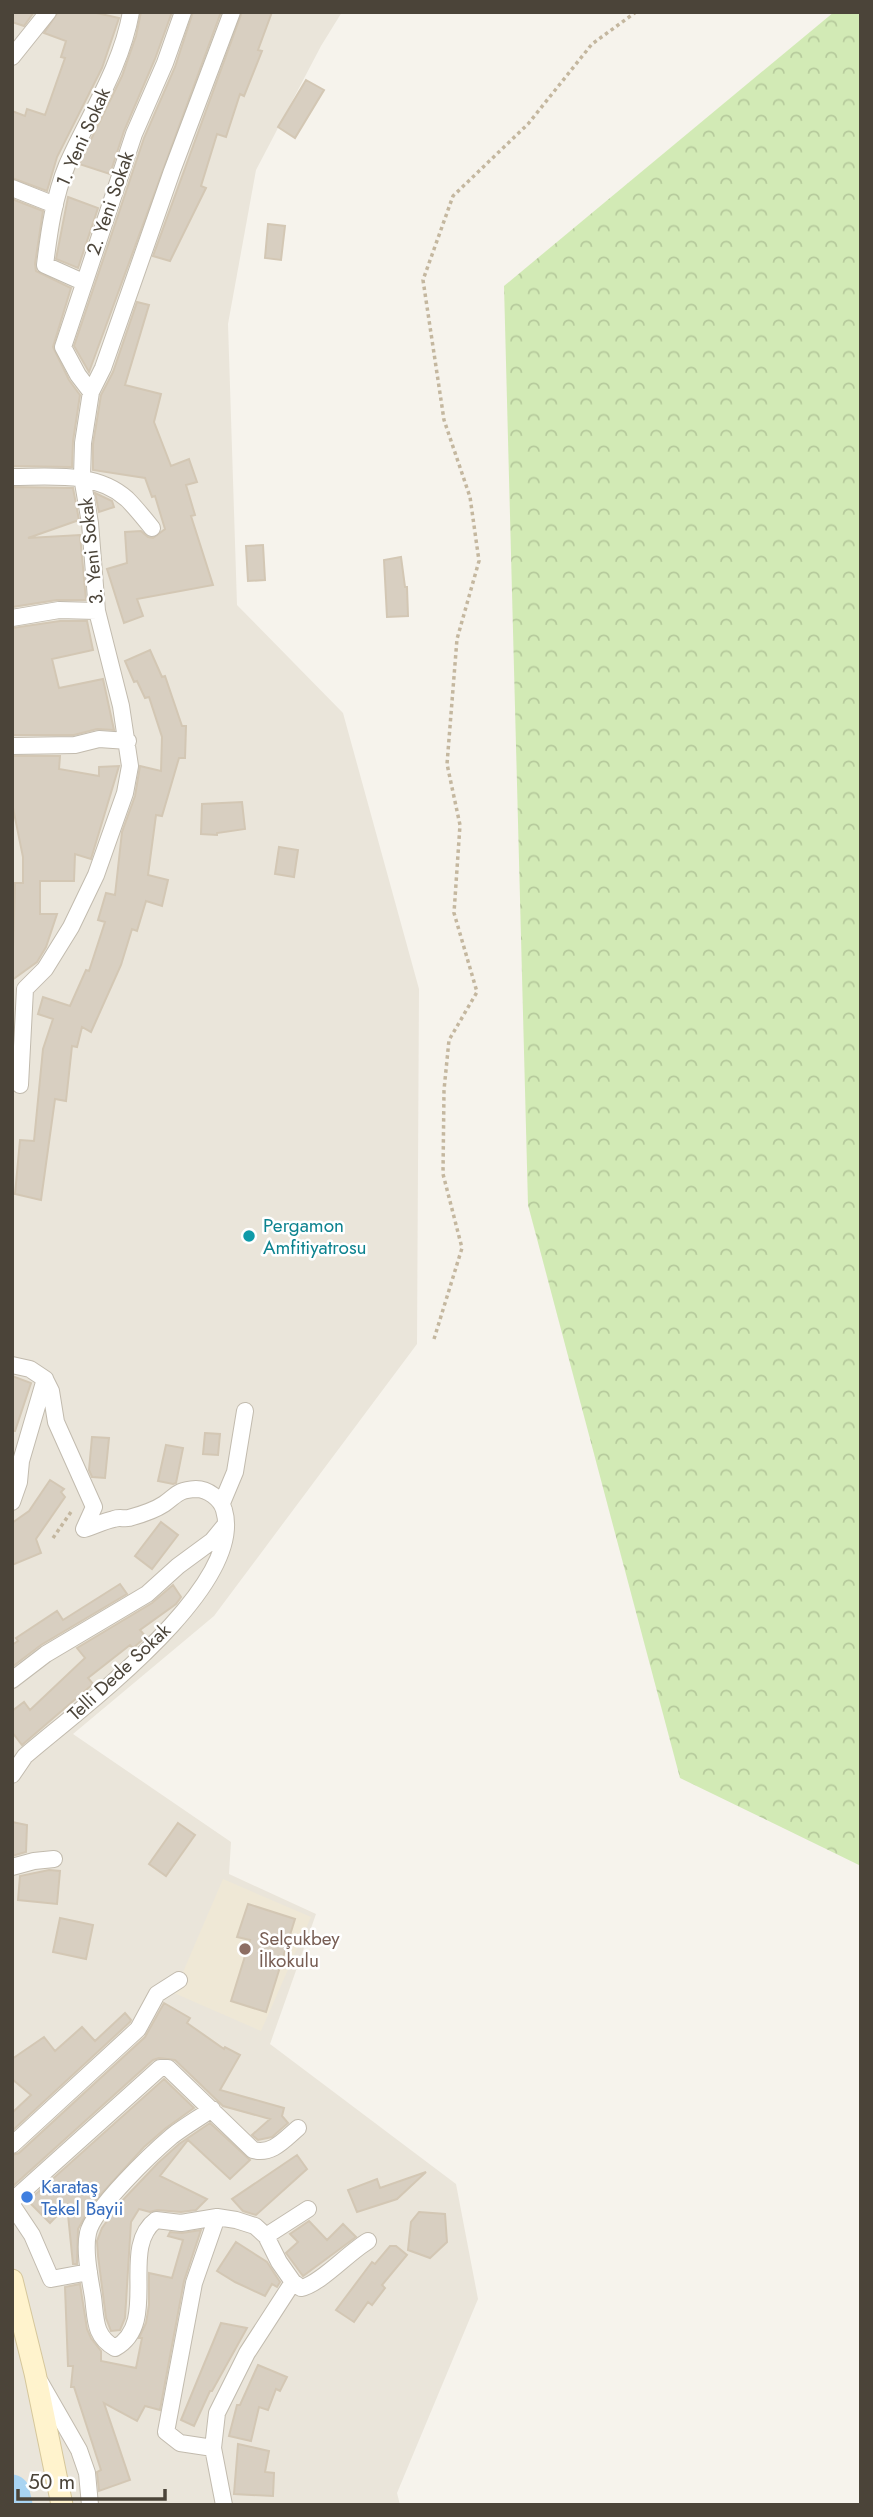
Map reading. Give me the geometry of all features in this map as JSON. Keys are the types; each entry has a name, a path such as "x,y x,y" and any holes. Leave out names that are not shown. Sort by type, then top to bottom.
{"main road":[{"path":"12,2280 62,2505"}],"street":[{"path":"12,57 48,12"},
{"name":"1. Yeni Sokak","path":"83,282 45,265 51,220 66,167 105,90 131,12"},
{"name":"2. Yeni Sokak","path":"91,392 62,347 134,134 165,63 183,12"},
{"name":"3. Yeni Sokak","path":"20,1085 19,989 45,970 71,927 96,875 125,793 130,766 128,741 97,611 90,523 82,477 83,443 91,392 103,368 172,171 232,12"},
{"path":"12,188 55,205"},
{"path":"12,477 82,477 106,485 125,498 152,528"},
{"path":"12,618 58,610 97,611"},
{"path":"12,746 75,745 99,739 128,741"},
{"path":"12,1365 30,1369 45,1379 51,1391 57,1422 94,1507 84,1529 116,1518 126,1519 163,1505 176,1492 199,1489 222,1503 227,1522 212,1541 178,1566 147,1594 47,1654 12,1680"},
{"path":"12,1502 19,1482 17,1465 45,1379"},
{"path":"222,1503 235,1472 245,1411"},
{"name":"Telli Dede Sokak","path":"12,1775 25,1756 136,1661 199,1592 222,1554 227,1522"},
{"path":"12,1867 54,1859"},
{"path":"12,2145 138,2029 157,1994 179,1980"},
{"path":"89,2272 51,2278 32,2235 12,2203 160,2067 168,2068 253,2150 263,2153 274,2148 298,2128"},
{"path":"212,2109 172,2136 96,2213 88,2234 89,2272 97,2329 104,2342 116,2348 125,2343 134,2329 138,2306 141,2240 147,2227 156,2220 181,2222 217,2217 255,2226 266,2236 279,2263 301,2288 311,2286 368,2241"},
{"path":"266,2236 308,2209"},
{"path":"213,2448 180,2443 166,2432 194,2283 217,2217"},
{"path":"224,2505 213,2448 216,2413 247,2353 293,2282"},
{"path":"35,2374 79,2450 87,2473 90,2505"}],"path":[{"path":"435,1339 461,1248 443,1174 444,1090 449,1040 477,992 454,913 460,825 447,764 457,639 480,561 470,497 444,421 423,279 453,196 528,124 592,44 636,12"}],"shaded area":[{"path":"12,12 342,12 321,46 256,170 228,324 237,605 343,713 419,989 417,1344 214,1616 73,1734 231,1842 229,1874 316,1914 270,2044 456,2184 478,2299 397,2493 400,2505 12,2505"},
{"name":"Selçukbey İlkokulu","path":"223,1879 311,1917 261,2031 174,1993"}],"green space":[{"path":"834,12 861,12 861,1866 680,1778 528,1205 504,286"}],"building":[{"path":"12,12 34,12 24,26 12,22"},
{"path":"58,12 92,12 119,18 102,68 57,157 47,191 12,178 12,111 25,116 27,109 45,115 65,58 61,57 66,41 44,33"},
{"path":"141,12 172,12 124,131 110,174 79,164 122,76"},
{"path":"193,12 221,12 89,372 74,346 144,138 175,67"},
{"path":"242,12 272,12 258,50 262,51 244,96 240,94 226,137 217,134 201,186 206,188 170,261 153,256"},
{"path":"306,80 324,90 295,138 278,127"},
{"path":"68,197 98,208 78,268 56,259"},
{"path":"12,199 43,211 36,271 71,288 53,347 69,380 80,395 72,467 12,466"},
{"path":"268,224 285,226 281,260 265,258"},
{"path":"137,302 149,305 125,385 161,394 154,422 171,466 189,459 197,482 186,485 195,515 191,516 213,585 137,599 143,616 124,623 107,569 127,563 125,532 141,531 153,538 165,529 155,496 152,497 145,478 93,470 93,444 101,395 113,372"},
{"path":"12,487 73,488 79,520 28,538 80,535 86,600 57,600 12,607"},
{"path":"95,493 112,501 114,507 99,512"},
{"path":"263,545 265,580 248,581 246,546"},
{"path":"401,557 407,587 408,616 387,617 384,560"},
{"path":"60,621 87,621 93,650 52,659 59,688 103,679 114,730 97,729 74,735 12,735 12,628"},
{"path":"150,650 162,677 165,676 182,726 186,726 185,758 179,758 162,816 156,815 148,875 168,880 162,906 146,901 137,931 132,929 121,965 91,1032 82,1027 77,1047 72,1046 66,1101 55,1099 41,1200 15,1194 20,1140 34,1141 43,1049 53,1019 38,1014 43,997 70,1006 86,970 89,971 105,922 98,920 106,893 115,895 122,832 135,796 140,766 161,771 162,737 149,697 145,698 137,681 134,682 125,661"},
{"path":"12,756 60,756 59,769 99,776 99,767 119,766 91,859 75,854 74,881 40,881 40,914 57,914 46,947 37,962 12,980 15,883 23,883 23,857 12,803"},
{"path":"242,802 245,829 217,835 201,834 202,804"},
{"path":"279,847 298,850 294,877 275,874"},
{"path":"12,1376 31,1383 15,1431 12,1431"},
{"path":"205,1433 220,1434 218,1455 203,1454"},
{"path":"92,1437 109,1438 105,1478 92,1477 89,1470"},
{"path":"166,1445 183,1448 176,1483 173,1484 158,1481"},
{"path":"50,1480 64,1489 61,1492 65,1497 36,1539 41,1553 12,1565 12,1523 29,1511"},
{"path":"161,1522 178,1535 152,1569 135,1556"},
{"path":"120,1584 127,1594 41,1645 12,1667 12,1645 18,1641 16,1638 57,1611 63,1620"},
{"path":"173,1585 181,1597 176,1604 140,1630 146,1637 133,1648 130,1645 88,1678 93,1684 22,1745 12,1732 12,1711 24,1702 30,1710 85,1658 77,1648 152,1603"},
{"path":"12,1822 27,1825 26,1852 12,1856"},
{"path":"178,1823 195,1835 166,1876 149,1864"},
{"path":"49,1870 60,1871 57,1904 18,1900 20,1876"},
{"name":"Selçukbey İlkokulu","path":"248,1904 295,1919 266,2012 231,2001 250,1940 237,1937"},
{"path":"60,1918 93,1925 86,1959 53,1952"},
{"path":"164,2003 190,2018 187,2023 224,2049 225,2047 240,2055 220,2090 284,2108 282,2116 288,2123 272,2137 258,2140 252,2135 270,2119 223,2106 175,2060 159,2058 153,2060 13,2186 12,2155 19,2153 145,2037"},
{"path":"125,2013 130,2022 12,2131 12,2113 31,2095 12,2079 12,2059 44,2037 55,2051 82,2027 95,2041"},
{"path":"164,2079 194,2108 144,2147 92,2204 78,2229 77,2264 73,2264 67,2205 50,2223 28,2201"},
{"path":"210,2123 250,2160 230,2179 188,2140 160,2176 207,2199 196,2210 150,2212 139,2209 131,2222 125,2318 120,2330 111,2331 106,2318 98,2256 97,2241 102,2228 120,2203 158,2163 179,2144"},
{"path":"297,2155 307,2169 256,2215 243,2211 232,2199"},
{"path":"426,2172 397,2199 357,2212 348,2190 377,2179 380,2188"},
{"path":"419,2212 445,2214 447,2242 430,2258 408,2250 411,2222"},
{"path":"309,2221 327,2240 343,2224 356,2237 303,2276 286,2253 298,2242 290,2234"},
{"path":"201,2230 184,2281 160,2410 145,2406 137,2421 104,2403 130,2480 99,2491 97,2472 101,2470 74,2387 71,2387 73,2366 68,2366 65,2287 80,2284 87,2329 101,2351 101,2361 136,2368 142,2338 139,2338 146,2323 149,2305 149,2273 172,2278 183,2240 168,2236 170,2232"},
{"path":"236,2242 267,2262 280,2282 277,2287 272,2284 265,2296 217,2271"},
{"path":"390,2246 396,2246 407,2255 382,2285 385,2288 372,2305 368,2302 354,2322 336,2310 372,2262 375,2264"},
{"path":"221,2323 247,2328 210,2391 194,2426 181,2420"},
{"path":"258,2365 287,2377 280,2391 276,2389 268,2410 259,2407 251,2441 229,2436 237,2405 240,2405"},
{"path":"238,2444 269,2451 265,2472 274,2473 273,2496 234,2494"}],"waterway":[{"path":"12,2492 15,2505"}],"place":[{"name":"Pergamon Amfitiyatrosu","path":"249,1236"},
{"name":"Selçukbey İlkokulu","path":"245,1949"},
{"name":"Karataş Tekel Bayii","path":"27,2197"}]}
